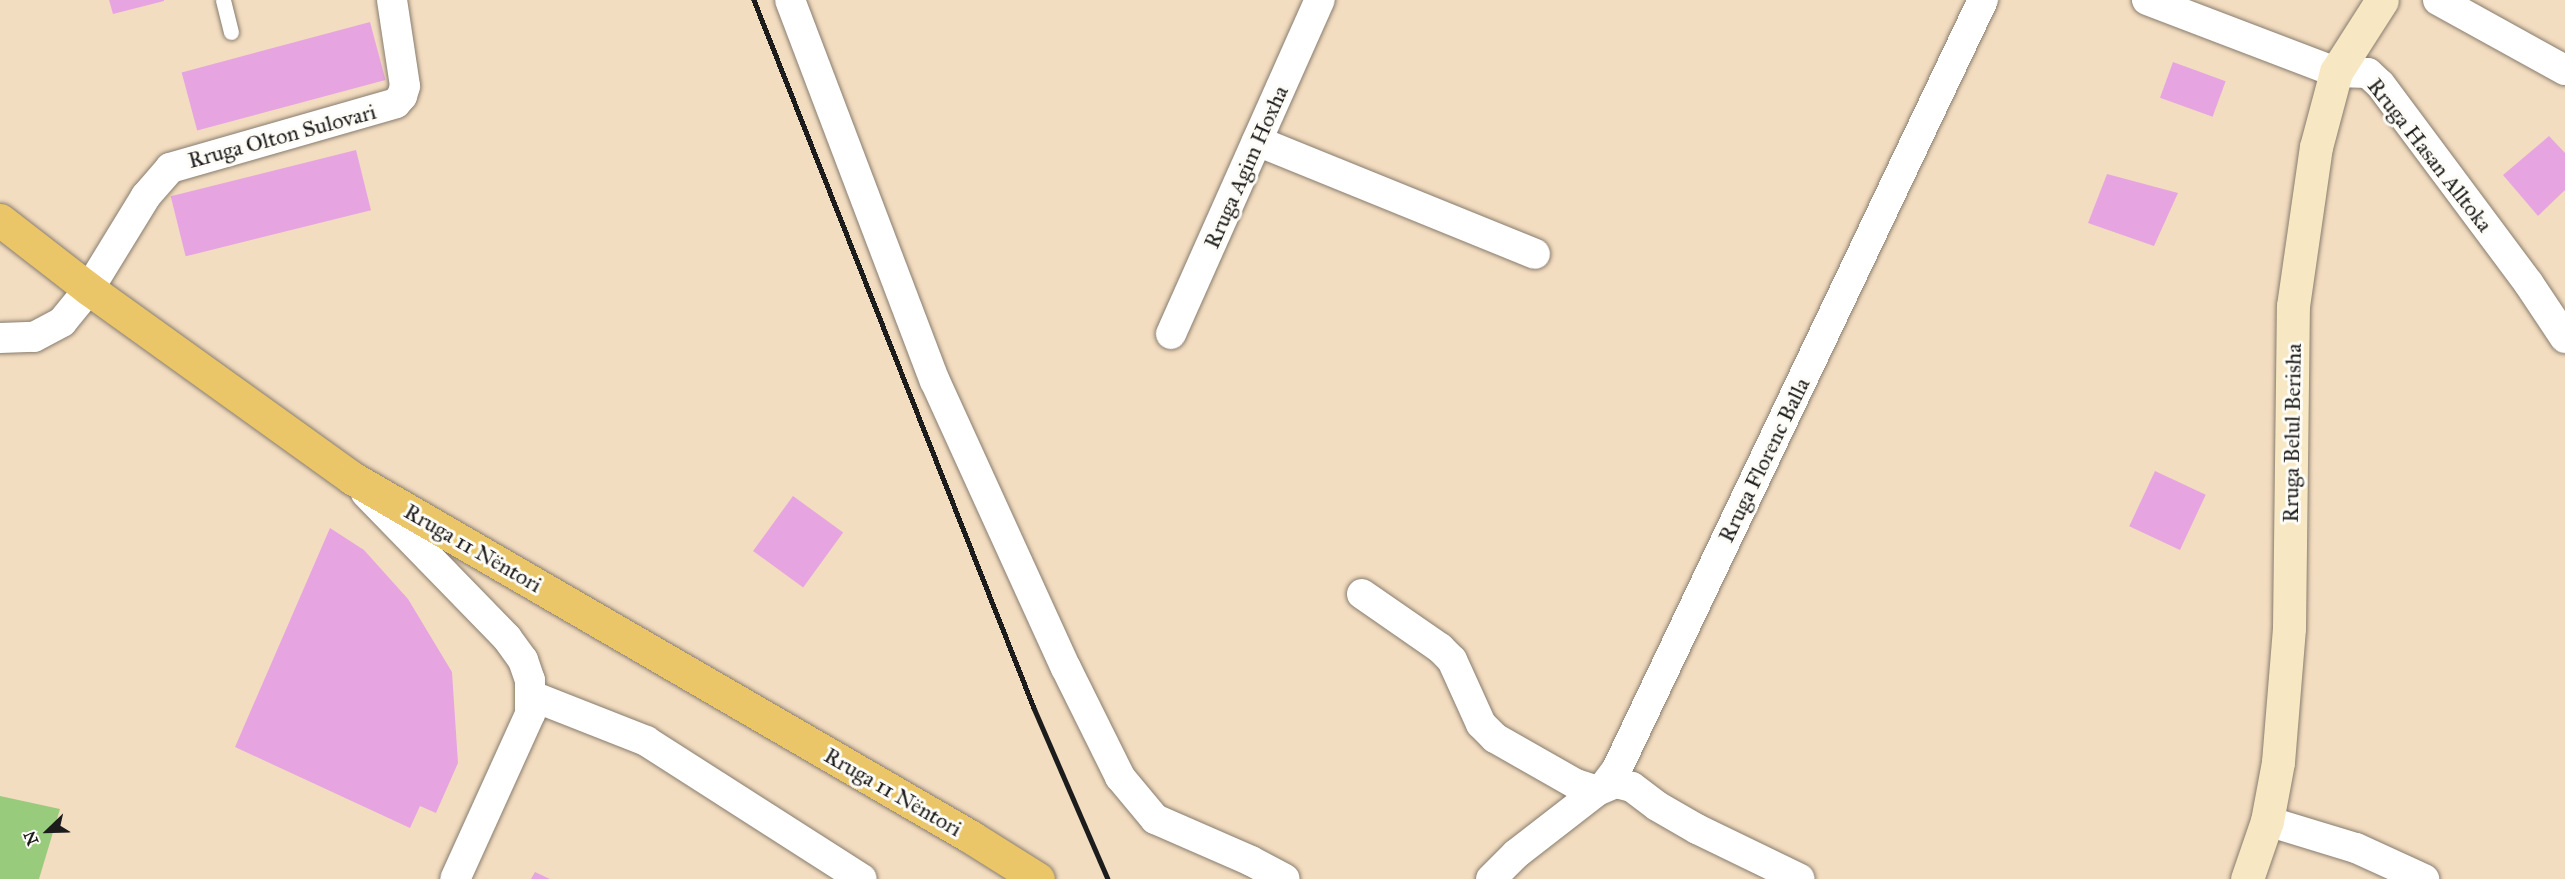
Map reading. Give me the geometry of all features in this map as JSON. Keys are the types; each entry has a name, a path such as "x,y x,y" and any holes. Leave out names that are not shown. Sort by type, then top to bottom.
{"main road":[{"name":"Rruga 11 Nëntori","path":"0,220 89,289 255,406 352,478 971,837 1038,879"}],"street":[{"name":"Rruga Olton Sulovari","path":"0,338 34,338 49,332 62,322 89,289 146,196 170,168 396,103 402,96 405,86 392,0"},
{"path":"790,0 935,381 1066,668 1120,777 1155,819 1251,861 1285,879"},
{"name":"Rruga Agim Hoxha","path":"1171,334 1320,0"},
{"name":"Rruga Florenc Balla","path":"1491,879 1516,854 1597,791 1617,769 1983,0"},
{"name":"Rruga Hasan Alltoka","path":"2147,0 2336,72 2368,72 2380,84 2529,284 2565,338"},
{"name":"Rruga Belul Berisha","path":"2247,879 2266,821 2278,762 2289,628 2293,306 2316,147 2336,72 2382,0"},
{"path":"2438,0 2565,69"},
{"path":"1257,141 1534,254"},
{"path":"352,478 507,638 522,660 532,696 530,714 524,732 455,879"},
{"path":"1362,594 1440,648 1452,660 1481,724 1495,738 1549,770 1597,791 1616,783 1632,787 1657,806 1697,829 1800,879"},
{"path":"532,696 646,741 862,879"},
{"path":"2266,821 2356,848 2424,879"}],"lane":[{"path":"223,0 231,32"}],"green space":[{"path":"0,796 60,809 39,879 0,879"}],"building":[{"path":"109,0 164,0 164,1 113,14"},
{"path":"370,22 386,80 197,130 182,72"},
{"path":"2173,62 2226,81 2213,117 2160,98"},
{"path":"2549,136 2565,153 2565,190 2538,216 2503,175"},
{"path":"356,150 371,210 186,256 171,196"},
{"path":"2107,174 2178,193 2154,246 2088,223"},
{"path":"2155,471 2206,495 2180,550 2129,526"},
{"path":"793,496 843,532 803,587 753,551"},
{"path":"330,528 364,550 408,599 452,672 458,763 436,813 420,806 410,828 235,747"},
{"path":"535,872 550,879 531,879"}],"railway":[{"path":"754,0 1034,708 1108,879"}]}
